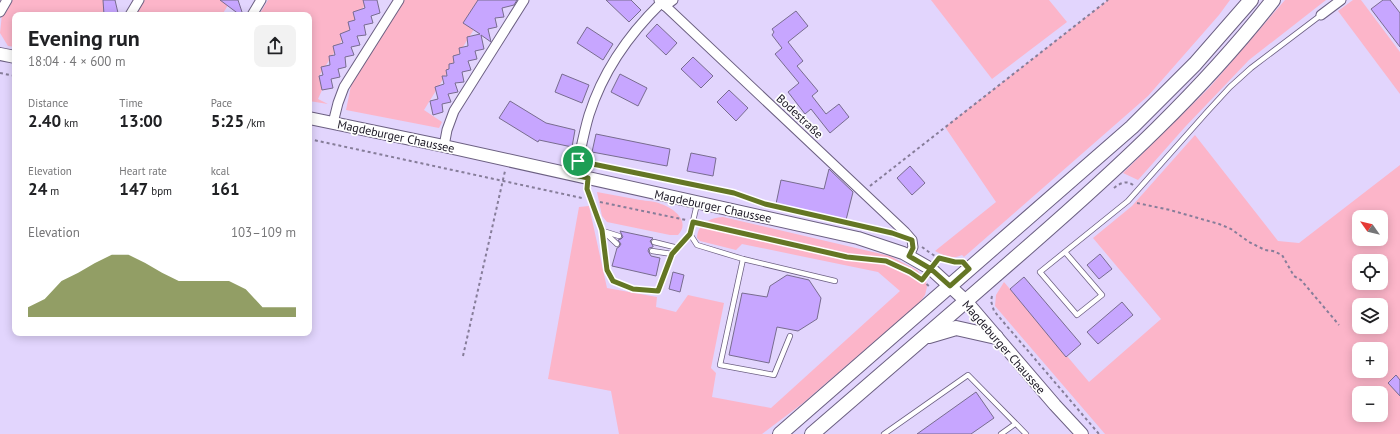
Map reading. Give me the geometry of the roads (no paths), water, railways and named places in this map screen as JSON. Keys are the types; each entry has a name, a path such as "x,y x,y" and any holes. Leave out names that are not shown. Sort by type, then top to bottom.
{"main road":[{"path":"780,434 1155,106 1195,64 1251,0"},
{"path":"812,434 984,286 1098,184 1169,116 1236,45 1273,0"},
{"path":"0,54 12,56"},
{"name":"Magdeburger Chaussee","path":"312,119 698,202 858,238 893,249 909,256 931,269 966,301 1055,405 1082,434"},
{"path":"923,338 956,328 996,337"}],"street":[{"path":"0,12 7,0"},
{"path":"132,12 139,0"},
{"path":"254,12 261,0"},
{"path":"333,123 338,102 344,87 399,0"},
{"path":"444,146 447,130 454,111 524,0"},
{"path":"575,175 589,115 605,76 634,32 662,3 674,0"},
{"path":"1321,15 1341,0"},
{"name":"Bodestraße","path":"662,3 912,240 913,248 909,256"}],"lane":[{"path":"1065,252 1102,295 1077,315 1040,272 1128,201 1230,87 1272,51 1321,15"},
{"path":"588,178 587,189 602,230 607,270 613,281 633,289 658,291 672,254 690,234 698,202"},
{"path":"602,230 619,236"},
{"path":"602,230 618,244"},
{"path":"690,234 697,245 743,259 835,280"},
{"path":"654,242 678,248"},
{"path":"652,251 672,254"},
{"path":"743,259 720,365 774,375 790,336"},
{"path":"884,434 968,375 1026,434"},
{"path":"1001,434 1015,424"}]}
